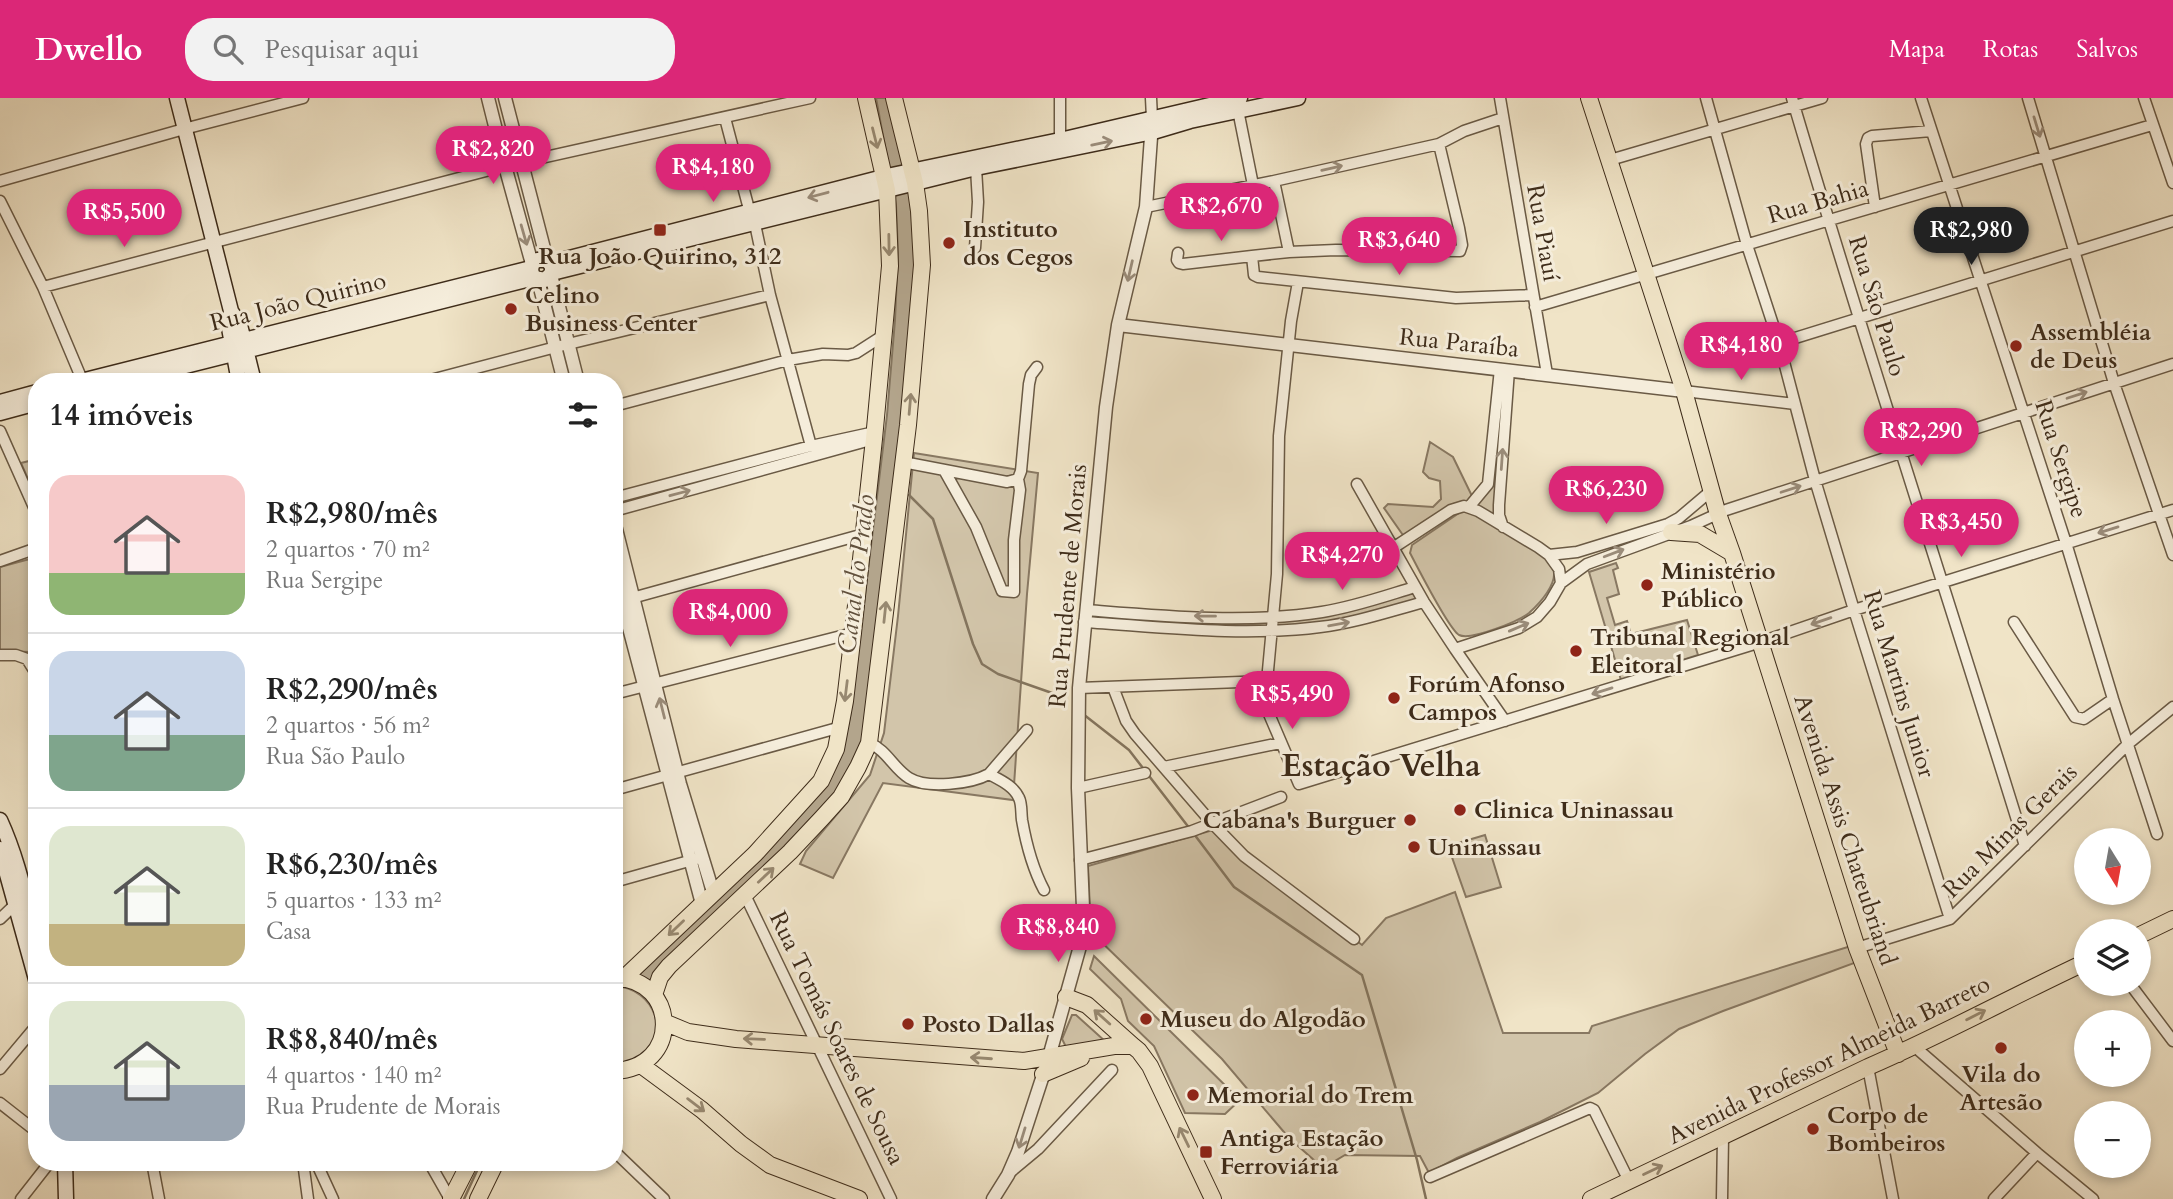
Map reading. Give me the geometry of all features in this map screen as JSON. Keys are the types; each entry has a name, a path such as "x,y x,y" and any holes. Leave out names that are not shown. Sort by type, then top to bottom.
{"main road":[{"path":"177,98 231,311 240,325 239,373"},
{"path":"623,974 755,854 821,781 836,749 853,633 890,266 887,183 866,98"},
{"path":"654,995 660,977 668,965 790,852 841,797 869,743 897,502 904,463 922,265 919,211 894,98"},
{"path":"912,177 976,168 1238,102 1298,98"},
{"name":"Avenida Assis Chateubriand","path":"1589,98 1684,391 1712,490 1722,512 1732,553 1857,948 1898,1054"},
{"path":"912,177 1060,140 1152,125"},
{"name":"Rua João Quirino","path":"117,373 239,346 912,177"},
{"path":"239,346 250,373"},
{"name":"Rua João Quirino","path":"158,373 205,361 239,346"},
{"path":"205,361 224,367 232,373"},
{"path":"0,402 28,394"},
{"path":"0,413 28,405"},
{"path":"1671,532 1700,534 1732,553"},
{"path":"0,820 10,842 26,897"},
{"path":"0,849 26,897"},
{"path":"2151,930 2173,919"},
{"name":"Avenida Professor Almeida Barreto","path":"1591,1199 2074,968"},
{"path":"623,980 634,981 654,995 664,1022 661,1042 656,1051 641,1065 623,1070"},
{"path":"1066,997 1078,1000 1096,1011 1139,1051 1150,1066 1213,1199"},
{"path":"664,1022 688,1032 717,1037 1024,1061 1114,1046 1133,1046"},
{"path":"1043,1074 1098,1049"},
{"path":"641,1065 770,1165 859,1199"},
{"path":"57,1199 60,1171"},
{"path":"62,1171 66,1199"},
{"path":"451,1199 465,1171"},
{"path":"478,1199 492,1171"}],"street":[{"path":"0,181 303,98"},
{"path":"488,98 505,166 542,270"},
{"path":"505,98 522,163 542,270 562,345 574,373"},
{"path":"43,287 505,166 810,98"},
{"path":"1060,98 1060,140"},
{"path":"1151,98 1152,125"},
{"name":"Rua Piauí","path":"1500,98 1547,374"},
{"name":"Rua Martins Junior","path":"1706,98 1747,245 1779,343 1815,480 1950,919"},
{"path":"1611,160 1715,130 1793,102 1822,98"},
{"name":"Rua Sergipe","path":"1921,98 2024,412 2157,834"},
{"path":"2028,98 2114,383 2173,555"},
{"path":"2144,98 2173,183"},
{"path":"1238,102 1253,185"},
{"name":"Rua São Paulo","path":"1793,102 1900,453 2025,846"},
{"path":"725,118 811,446"},
{"path":"1146,207 1438,144 1464,131 1503,118"},
{"name":"Rua Prudente de Morais","path":"993,1199 1018,1152 1049,1057 1084,932 1078,788 1079,688 1085,616 1106,407 1118,326 1146,207 1152,125"},
{"name":"Rua Bahia","path":"1535,307 2152,125"},
{"path":"1875,207 1866,144 1868,138 1931,131"},
{"path":"1178,253 1177,260 1183,264 1289,251 1460,251 1462,245 1459,228 1438,144"},
{"path":"975,248 978,202 976,168"},
{"path":"1274,181 1289,251"},
{"path":"0,201 43,287 78,373"},
{"path":"1779,343 2173,221"},
{"path":"1252,256 1255,275 1266,278 1456,298 1533,295"},
{"path":"1297,282 1279,436 1278,553 1266,707 1299,784 1761,642 2173,510"},
{"path":"457,373 770,295"},
{"name":"Rua Paraíba","path":"1118,326 1795,404"},
{"path":"623,405 788,360 823,354 856,353 884,335"},
{"path":"562,345 564,373"},
{"path":"1455,649 1528,624 1544,610 1561,583 1587,564 1722,512 1815,480 2173,364"},
{"path":"944,470 976,527 1002,591 1014,592 1013,565 1020,490 1018,479 1029,384 1037,367"},
{"path":"1469,507 1488,484 1505,370"},
{"path":"1503,527 1499,505 1505,370"},
{"path":"0,431 28,494"},
{"path":"623,496 811,446 875,435"},
{"path":"623,508 875,435"},
{"path":"904,463 1007,482 1018,479"},
{"path":"1357,484 1424,602 1505,721"},
{"path":"1549,555 1577,552 1668,524 1679,519 1712,490"},
{"path":"1393,548 1455,508 1469,507 1549,555 1559,569 1561,583"},
{"path":"707,898 650,685 624,600 864,534"},
{"path":"0,561 28,551"},
{"path":"1085,616 1273,617 1334,609 1415,587"},
{"path":"1085,616 1271,631 1321,627 1424,602"},
{"path":"2014,622 2077,719 2084,719 2113,699"},
{"path":"623,692 853,633"},
{"path":"0,655 16,655 28,661"},
{"path":"1079,688 1267,681"},
{"path":"1113,687 1126,721 1164,767 1202,827 1354,939"},
{"name":"Rua Minas Gerais","path":"1857,948 1950,919 2128,744 2173,707"},
{"path":"623,788 841,727"},
{"path":"869,743 880,747 899,770 911,779 945,784 981,778 989,774 1027,730"},
{"path":"1164,767 1280,743"},
{"path":"1078,788 1145,773"},
{"path":"989,774 1008,785 1019,798 1022,822 1044,890"},
{"path":"1080,860 1202,827 1281,797"},
{"path":"623,879 696,859"},
{"name":"Rua Tomás Soares de Sousa","path":"745,895 891,1199"},
{"path":"0,919 26,897"},
{"path":"2139,996 2173,1041"},
{"path":"0,1069 28,1036"},
{"path":"1915,1046 2093,1199"},
{"path":"1868,1067 1893,1199"},
{"path":"1008,1175 1038,1149 1112,1070"},
{"path":"0,1104 28,1125"},
{"path":"1430,1177 1590,1108 1594,1110 1629,1181"},
{"path":"1722,1199 1723,1137"},
{"path":"1994,1199 2037,1153"},
{"path":"623,1160 664,1199"},
{"path":"21,1199 43,1171"},
{"path":"154,1171 159,1199"},
{"path":"304,1171 308,1199"},
{"path":"321,1171 333,1199"},
{"path":"434,1171 451,1199"}],"shaded area":[{"path":"876,98 891,98 916,207 918,249 902,447 864,746 843,785 653,984 639,975 843,747 850,717 887,415 895,320 898,253 896,205"},
{"path":"1502,372 1498,521 1475,506 1490,488"},
{"path":"1430,442 1453,457 1472,496 1469,502 1405,538 1384,508 1388,504 1433,507 1441,499 1440,481 1429,478 1423,472"},
{"path":"914,453 1038,473 1013,800 883,783 833,878 800,864 806,851 870,775 884,733"},
{"path":"28,461 28,479 21,463"},
{"path":"1471,510 1539,551 1553,568 1554,574 1547,593 1529,613 1495,629 1465,636 1459,635 1448,621 1410,553 1412,545 1462,511"},
{"path":"28,559 28,652 0,651 0,567"},
{"path":"1616,563 1618,568 1613,570 1619,594 1607,598 1615,625 1627,621 1631,634 1687,620 1698,655 1621,680 1589,572"},
{"path":"1414,590 1421,600 1345,620 1273,628 1275,619"},
{"path":"1089,613 1271,620 1269,627 1088,621"},
{"path":"1213,830 1362,945 1386,918 1455,892 1503,1033 1589,1033 1592,1026 1851,946 1857,962 1679,1029 1598,1093 1429,1173 1420,1156 1345,1155 1323,1168 1289,1138 1222,1059 1091,932 1088,866"},
{"path":"1485,835 1501,887 1466,897 1448,846"},
{"name":"Museu do Algodão","path":"1094,956 1240,1100 1225,1114 1185,1113 1154,1046 1128,1021 1121,999 1090,969"},
{"path":"623,988 640,995 649,1005 657,1028 648,1051 634,1061 623,1063"},
{"path":"1072,1015 1076,1015 1106,1042 1066,1047 1062,1039"}],"waterway":[{"path":"909,495 933,519 973,644 982,664 998,674 1052,693"},
{"path":"1083,714 1129,750 1190,829"},
{"path":"1194,834 1234,887 1362,975 1426,1199"},
{"name":"Canal do Prado","path":"464,1199 477,1171"}],"place":[{"name":"Rua João Quirino, 312","path":"660,230"},
{"name":"Instituto dos Cegos","path":"949,243"},
{"name":"Celino Business Center","path":"511,309"},
{"name":"Assembléia de Deus","path":"2016,346"},
{"name":"Ministério Público","path":"1647,585"},
{"name":"Tribunal Regional Eleitoral","path":"1576,651"},
{"name":"Forúm Afonso Campos","path":"1394,698"},
{"name":"Clinica Uninassau","path":"1460,810"},
{"name":"Cabana's Burguer","path":"1410,820"},
{"name":"Uninassau","path":"1414,847"},
{"name":"Museu do Algodão","path":"1146,1019"},
{"name":"Posto Dallas","path":"908,1024"},
{"name":"Vila do Artesão","path":"2001,1048"},
{"name":"Memorial do Trem","path":"1193,1095"},
{"name":"Corpo de Bombeiros","path":"1813,1129"},
{"name":"Antiga Estação Ferroviária","path":"1206,1152"}],"district":[{"name":"Estação Velha","path":"1381,766"}]}
